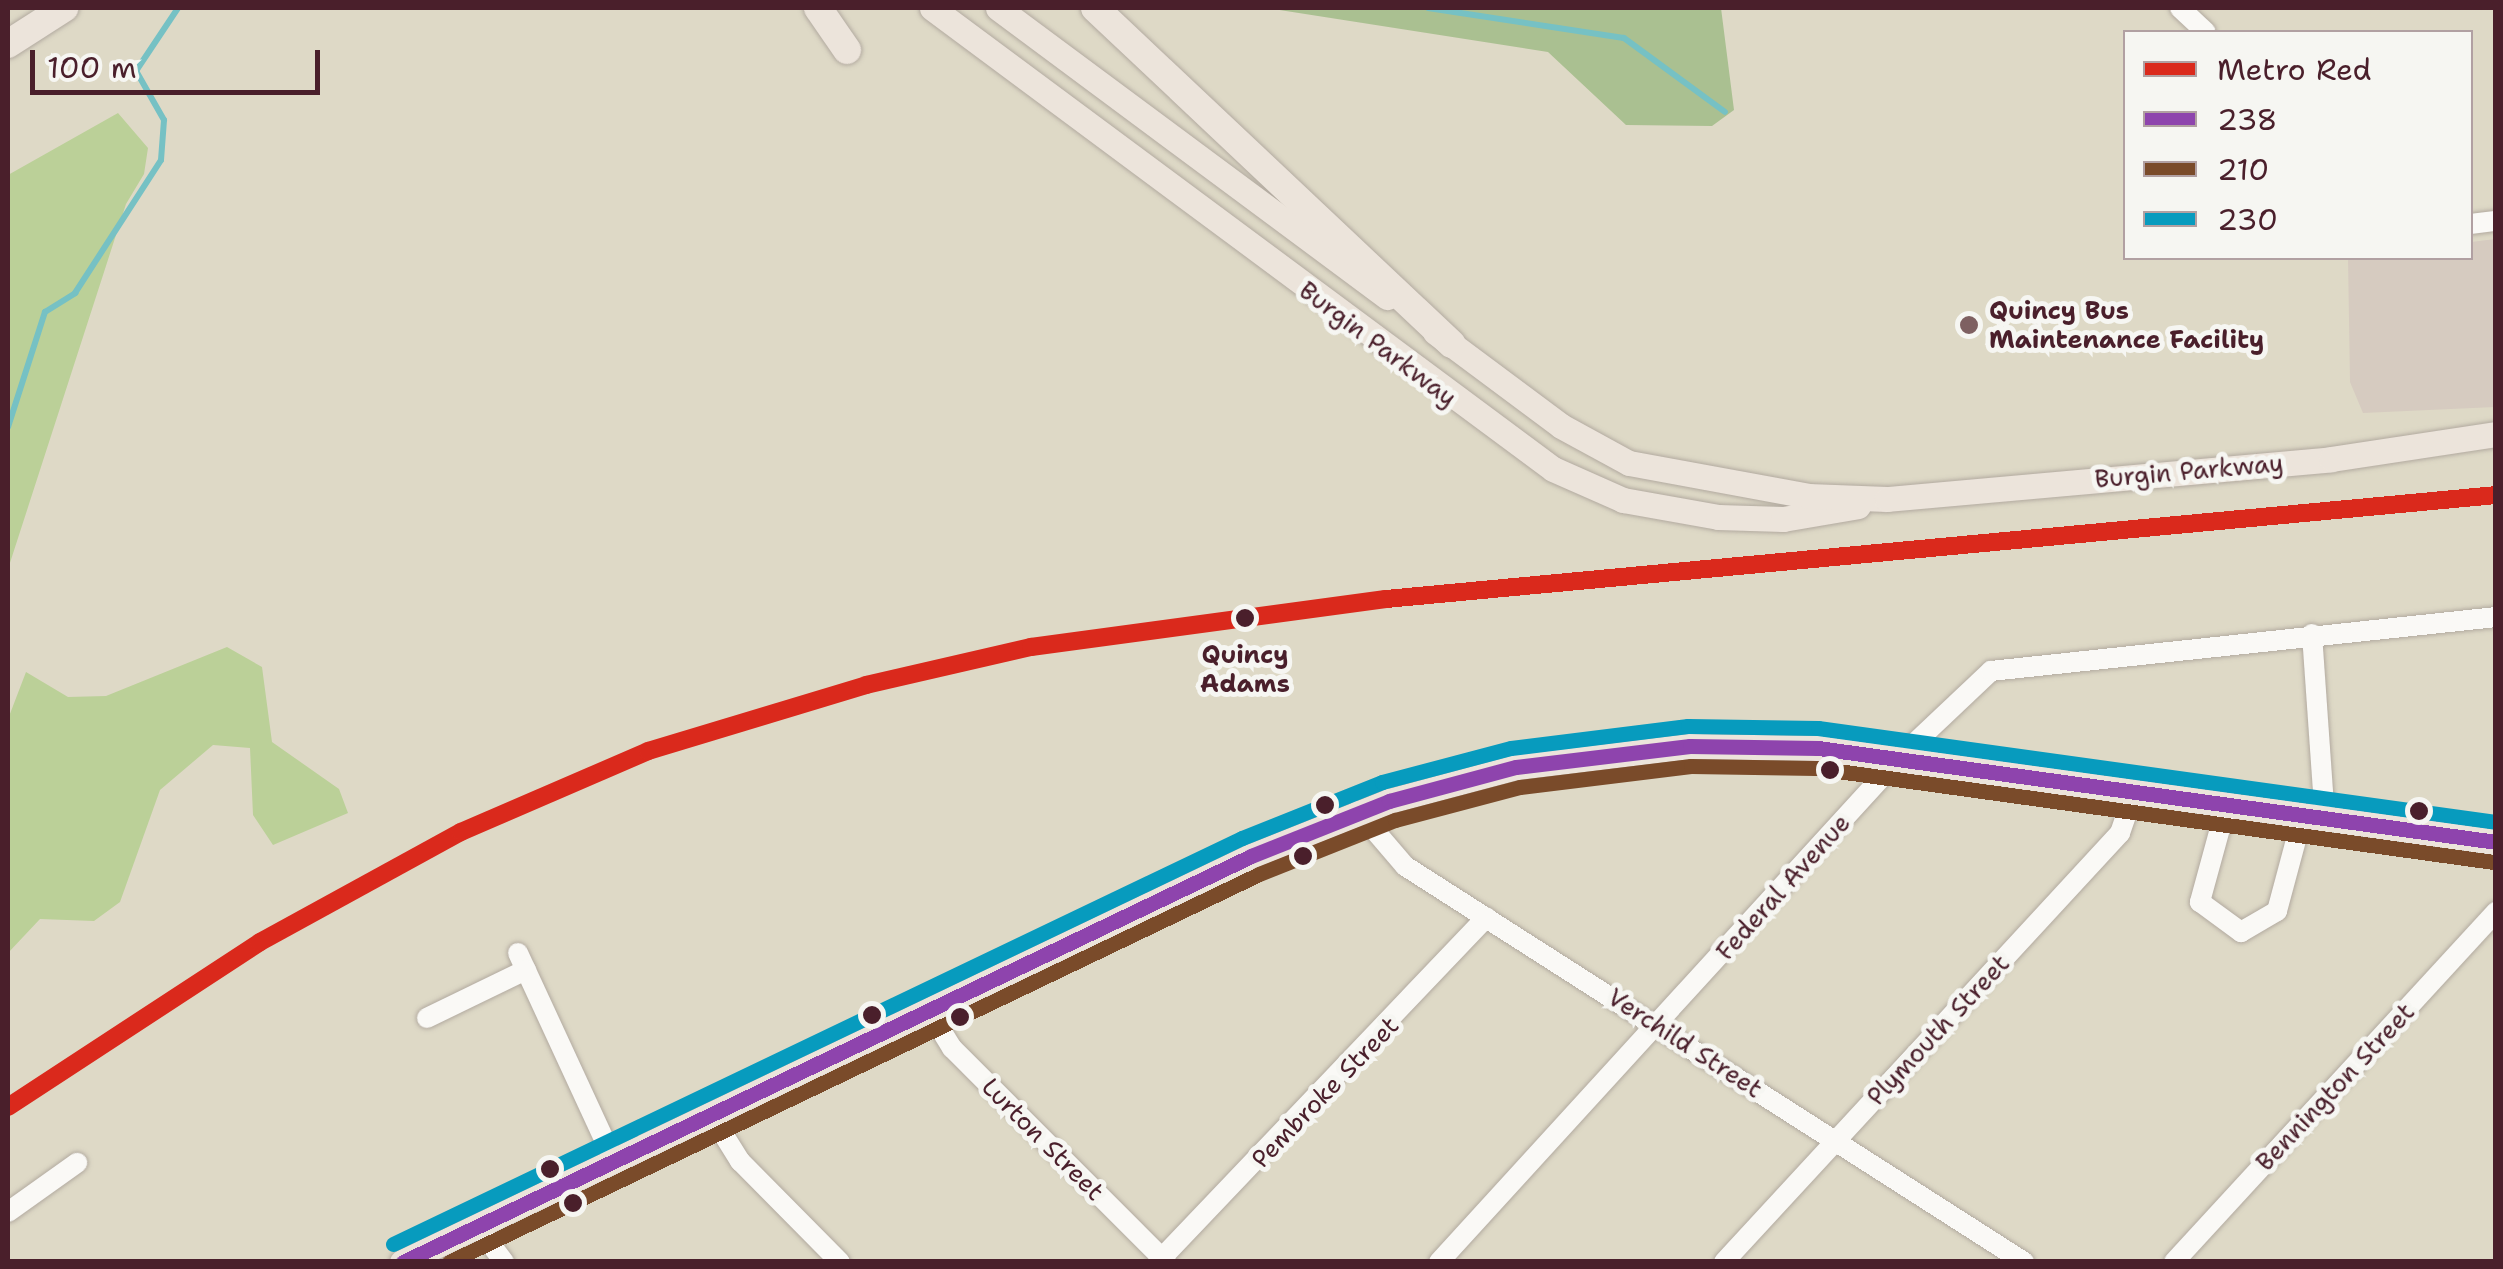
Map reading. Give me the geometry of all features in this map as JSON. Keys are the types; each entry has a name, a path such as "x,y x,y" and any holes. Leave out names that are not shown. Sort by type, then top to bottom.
{"highway":[{"path":"8,43 64,8"},
{"path":"818,8 847,50 843,8"},
{"path":"1095,8 1451,344"}],"main road":[{"name":"Burgin Parkway","path":"932,8 1393,358 1570,478 1659,509 1750,520 1887,499 2372,454 2496,449"},
{"name":"Burgin Parkway","path":"998,8 1451,344 1628,463 1718,486 1887,499"},
{"name":"Burgin Parkway","path":"2372,454 2496,434"},
{"path":"402,1262 928,1010 1358,812 1488,773 1632,750 1784,746 1901,756 2496,842"}],"street":[{"path":"2180,8 2204,30"},
{"name":"Federal Avenue","path":"1439,1262 1901,756 1974,683 2010,663 2496,617"},
{"path":"2227,804 2200,902 2241,932 2277,911 2314,816 2312,634"},
{"name":"Plymouth Street","path":"1724,1262 2120,833 2135,790"},
{"name":"Verchild Street","path":"1358,812 1392,855 2024,1262"},
{"name":"Bennington Street","path":"2174,1262 2496,912"},
{"name":"Pembroke Street","path":"1162,1260 1486,916"},
{"path":"427,1018 522,962 613,1159"},
{"name":"Lurton Street","path":"928,1010 952,1048 1162,1260"},
{"path":"710,1113 740,1161 840,1262"},
{"path":"8,1212 77,1163"},
{"path":"477,1226 504,1262"}],"shaded area":[{"path":"2495,239 2495,407 2363,413 2350,382 2348,260 2473,260 2473,242"}],"green space":[{"path":"1267,8 1721,8 1734,110 1712,126 1626,125 1548,52"},
{"path":"118,113 148,148 144,174 126,204 8,569 8,175"},
{"path":"227,647 262,667 272,742 339,789 348,813 273,845 253,815 250,748 213,745 160,790 120,902 94,921 40,919 8,953 8,719 26,672 68,697 106,696"}],"waterway":[{"path":"8,427 45,312 75,293 161,160 164,120 136,71 178,8"},
{"path":"1428,8 1624,38 1725,112"}],"metro line":[{"name":"Red","path":"8,1107 260,942 461,832 648,751 866,685 1031,647 1386,599 2496,495"}],"transit line":[{"name":"230","path":"393,1244 1242,838 1382,782 1511,748 1688,726 1818,728 2496,822"},
{"name":"238","path":"403,1262 1251,856 1389,801 1516,767 1690,746 1818,748 2496,842"},
{"name":"210","path":"449,1262 1259,874 1395,820 1520,787 1691,766 1816,768 2493,862"}],"place":[{"name":"Quincy Bus Maintenance Facility","path":"1969,325"},
{"name":"Quincy Adams","path":"1245,618"}]}
